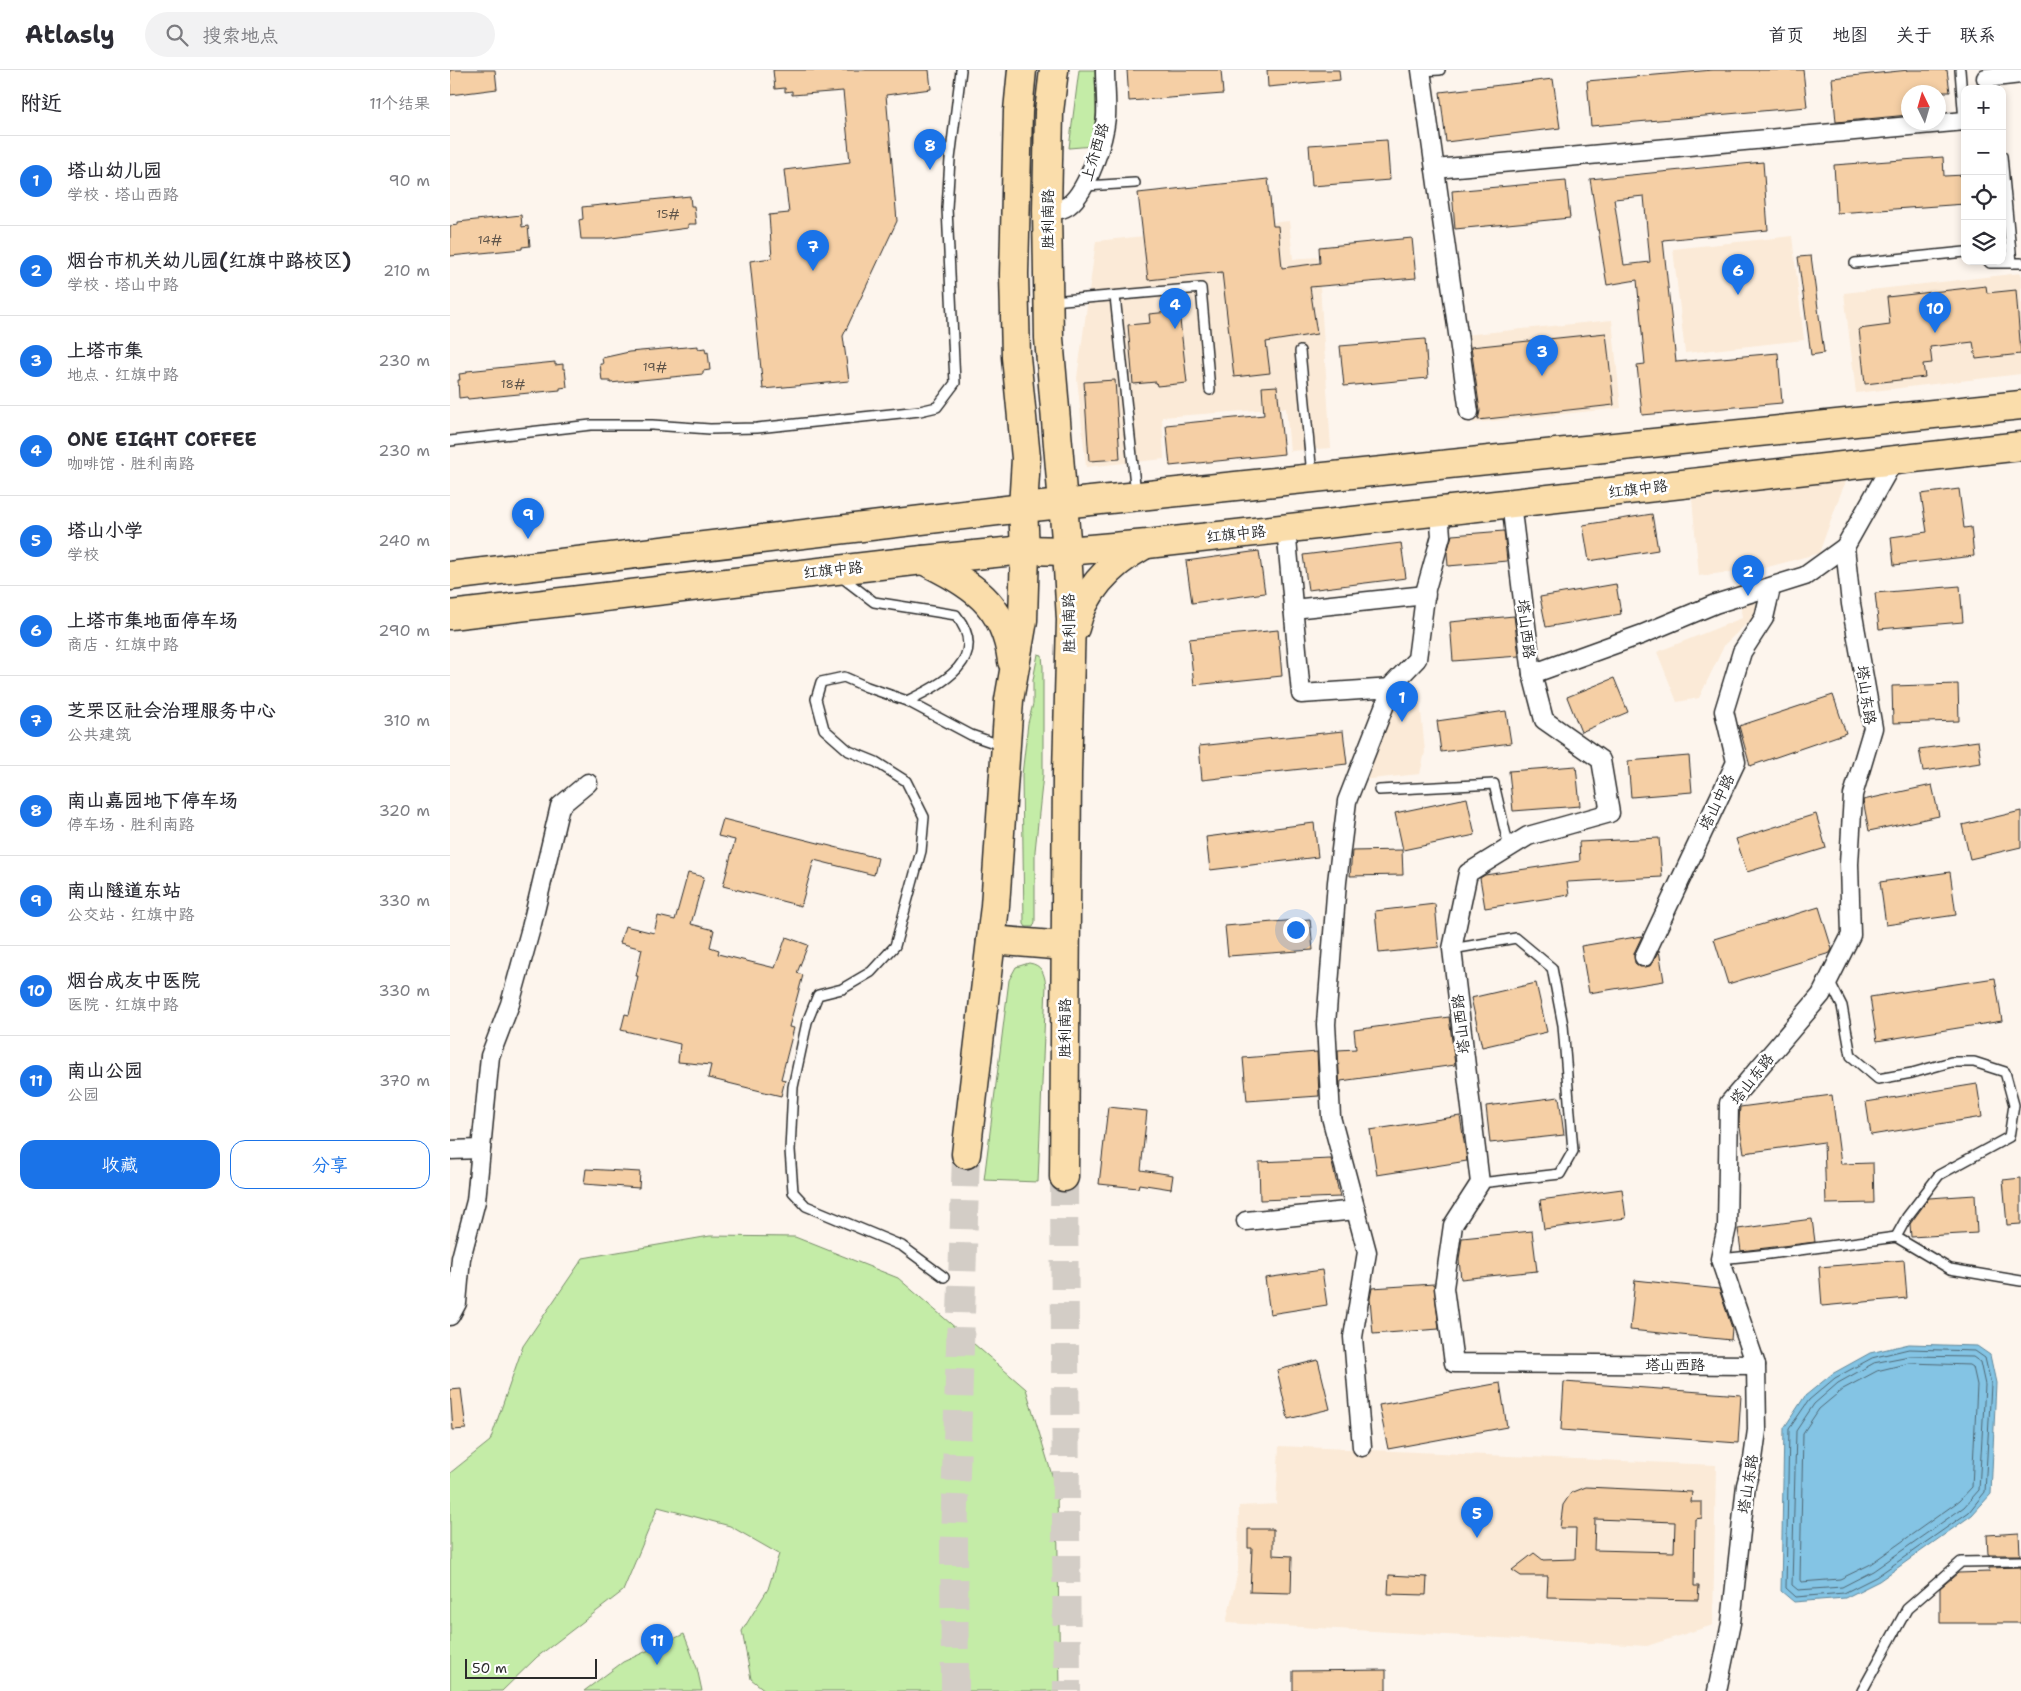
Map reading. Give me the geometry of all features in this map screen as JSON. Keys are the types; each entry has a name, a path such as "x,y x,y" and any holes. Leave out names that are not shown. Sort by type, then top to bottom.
{"main road":[{"path":"966,1154 996,896 1006,747 1014,672 1023,620 1025,550 1023,508 1026,458 1016,357 1014,274 1018,120 1022,70"},
{"name":"胜利南路","path":"1054,70 1049,112 1047,210 1049,338 1071,620 1065,946 1064,1177"},
{"path":"450,576 1023,508 2021,405"},
{"name":"红旗中路","path":"450,615 832,569 1025,550 1067,550 1147,544 2021,446"},
{"path":"1070,649 1082,604 1094,587 1116,562 1147,544"},
{"path":"923,560 973,588 998,616 1006,632 1014,672"},
{"path":"991,940 1065,946"}],"street":[{"name":"上夼西路","path":"1047,210 1061,210 1070,205 1085,186 1096,157 1106,118 1105,70"},
{"path":"1421,71 1469,412"},
{"path":"1985,79 2021,74"},
{"path":"1435,169 1961,121"},
{"path":"1532,674 1643,634 1714,604 1805,576 1845,547 1894,460"},
{"name":"塔山西路","path":"1511,504 1532,674 1544,720 1601,760 1610,813 1528,836 1468,873 1452,949 1480,1183 1453,1225 1446,1270 1444,1288 1454,1363 1756,1365"},
{"path":"1362,1447 1353,1337 1367,1252 1331,1117 1326,1024 1337,882 1347,801 1392,688 1406,669 1417,659 1426,595 1441,536 1439,511"},
{"path":"1286,528 1301,694 1392,688"},
{"name":"塔山东路","path":"1718,1691 1731,1623 1746,1485 1753,1459 1756,1430 1756,1365 1720,1259 1727,1227 1729,1104 1821,995 1851,935 1849,864 1853,796 1873,728 1851,604 1845,547"},
{"name":"塔山中路","path":"1644,957 1736,762 1724,711 1742,652 1764,618 1771,588"},
{"path":"1293,609 1426,595"},
{"path":"450,1316 457,1303 461,1258 476,1201 490,1056 510,1004 531,928 560,806 588,783"},
{"path":"450,1150 481,1149"},
{"path":"1246,1221 1356,1210"}],"lane":[{"path":"450,441 591,425 652,425 710,429 757,428 920,411 937,407 948,395 955,383 947,208 950,159 961,70"},
{"path":"1421,71 1440,70"},
{"path":"1960,70 1961,85"},
{"path":"2004,175 2016,263"},
{"path":"1085,186 1135,183"},
{"path":"1855,263 1961,252"},
{"path":"1049,302 1201,288 1210,390"},
{"path":"1115,296 1137,496"},
{"path":"1300,351 1313,478"},
{"path":"832,569 874,602 956,616 963,624 969,642 966,658 949,678 907,701"},
{"path":"944,1277 902,1246 806,1206 793,1192 790,1150 793,1087 807,1022 818,995 842,989 871,972 895,946 921,851 924,817 906,781 876,762 849,751 824,728 816,699 821,682 844,677 907,701 971,735 1006,747"},
{"path":"1379,790 1494,784 1508,848"},
{"path":"1452,949 1516,938 1552,968 1563,1025 1573,1151 1560,1174 1480,1183"},
{"path":"1828,980 1842,1006 1851,1056 1878,1079 1912,1073 1951,1062 1974,1062 2005,1072 2014,1105 2009,1137 1939,1175 1907,1217 1896,1237"},
{"path":"1720,1259 1896,1237 1950,1269 2021,1281"},
{"path":"1862,1691 1907,1609 1961,1562 2021,1561"}],"shaded area":[{"path":"1289,221 1293,259 1318,257 1331,448 1290,451 1286,408 1162,417 1164,459 1086,467 1077,378 1096,241"},
{"path":"1792,236 1804,340 1685,353 1673,249"},
{"path":"2021,273 2021,374 1856,393 1844,293"},
{"path":"1612,320 1621,408 1473,423 1464,335"},
{"path":"1846,479 1819,553 1757,570 1756,615 1725,644 1699,698 1677,702 1657,652 1742,618 1737,571 1699,576 1692,499"},
{"path":"1410,687 1419,692 1425,752 1420,774 1361,780 1395,688"},
{"path":"1279,1446 1716,1465 1713,1625 1647,1646 1226,1623 1238,1571 1239,1506 1276,1504"}],"green space":[{"path":"1079,70 1095,70 1096,113 1093,146 1069,148"},
{"path":"1038,654 1042,655 1043,667 1043,775 1035,851 1035,922 1033,927 1026,927 1024,924 1022,775 1028,723 1033,704 1033,680"},
{"path":"1029,963 1042,970 1046,985 1038,1182 984,1180 1009,980 1016,967"},
{"path":"710,1236 795,1237 898,1278 1026,1389 1057,1492 1060,1691 766,1691 751,1679 742,1631 768,1589 779,1554 730,1526 658,1507 623,1591 537,1657 502,1691 450,1691 450,1473 490,1441 523,1346 583,1258"},
{"path":"684,1634 697,1668 702,1691 584,1691 623,1662"}],"water":[{"path":"1909,1344 1977,1346 1990,1355 1996,1383 1991,1494 1972,1515 1879,1581 1845,1598 1794,1602 1781,1591 1784,1428 1805,1396 1832,1374 1870,1353"}],"building":[{"path":"450,70 495,70 497,89 450,95"},
{"path":"773,70 929,70 931,89 886,95 897,221 843,336 849,381 763,389 750,261 772,258 769,215 789,213 784,170 850,162 843,91 792,95 792,91 785,92 785,88 775,89"},
{"path":"1127,70 1221,70 1223,94 1129,101"},
{"path":"1267,70 1339,70 1340,80 1268,87"},
{"path":"1713,70 1803,70 1807,107 1591,126 1587,81"},
{"path":"1909,70 1947,70 1950,92 1946,92 1946,85 1901,85 1901,116 1836,122 1832,78"},
{"path":"1553,79 1560,128 1446,142 1440,92"},
{"path":"1387,140 1390,180 1312,186 1309,145"},
{"path":"1943,157 1944,176 1961,175 1961,204 1837,213 1834,165"},
{"path":"1763,162 1768,230 1663,240 1676,362 1778,353 1782,403 1642,415 1637,365 1645,364 1637,280 1607,285 1590,179","holes":["1644,196 1650,262 1624,265 1614,199"]},
{"path":"1268,179 1273,226 1278,226 1282,268 1320,263 1319,247 1412,238 1416,278 1310,287 1317,334 1266,342 1270,373 1234,377 1222,272 1148,280 1138,193"},
{"path":"1566,181 1570,218 1455,229 1452,191"},
{"path":"690,196 691,206 694,206 696,224 688,224 688,228 604,239 581,239 579,220 583,219 582,207"},
{"path":"521,215 522,227 528,226 530,246 522,247 522,249 450,256 450,226 458,225 458,222"},
{"path":"1811,256 1824,353 1811,355 1798,257"},
{"path":"1986,286 1987,293 2016,290 2021,354 1976,359 1973,342 1930,347 1932,363 1923,364 1925,377 1865,384 1859,329 1890,325 1887,297"},
{"path":"1179,311 1187,383 1157,386 1156,382 1133,384 1128,325 1150,323 1149,314"},
{"path":"1606,333 1614,405 1478,420 1480,411 1471,347"},
{"path":"1425,339 1428,378 1344,386 1340,346"},
{"path":"698,346 698,349 705,348 706,353 708,352 710,370 703,371 703,374 610,383 610,381 602,381 600,364 603,364 602,358 629,352"},
{"path":"555,362 555,365 563,364 563,369 565,369 567,387 560,388 560,390 468,399 467,397 459,398 459,374 467,373 467,371"},
{"path":"1115,380 1120,459 1089,461 1084,382"},
{"path":"1277,386 1284,454 1170,466 1166,425 1264,415 1262,387"},
{"path":"1959,489 1964,528 1971,527 1974,556 1894,565 1891,537 1927,532 1921,494"},
{"path":"1652,514 1658,550 1589,561 1583,525"},
{"path":"1504,531 1507,561 1448,566 1447,553 1452,535"},
{"path":"1401,543 1406,578 1308,590 1303,555"},
{"path":"1259,551 1265,593 1192,603 1186,561"},
{"path":"1616,584 1621,614 1546,627 1540,597"},
{"path":"1960,586 1963,622 1879,629 1875,593"},
{"path":"1514,616 1519,656 1453,661 1450,622"},
{"path":"1278,630 1282,676 1194,685 1189,639"},
{"path":"1614,678 1628,712 1581,732 1567,697"},
{"path":"1958,684 1959,721 1893,723 1892,686"},
{"path":"1833,695 1846,733 1750,766 1739,726"},
{"path":"1506,711 1511,743 1441,752 1437,721"},
{"path":"1343,731 1347,764 1202,780 1199,746"},
{"path":"1978,741 1981,763 1923,771 1919,749"},
{"path":"1689,756 1692,792 1631,797 1628,761"},
{"path":"1576,766 1580,806 1513,811 1509,771"},
{"path":"1932,785 1939,816 1869,831 1863,800"},
{"path":"1467,798 1475,835 1403,850 1395,813"},
{"path":"2021,811 2021,847 1970,859 1962,825"},
{"path":"1816,814 1826,848 1747,872 1736,839"},
{"path":"723,819 878,858 874,875 814,860 801,906 723,886 735,840 718,836"},
{"path":"1314,823 1318,857 1210,870 1206,837"},
{"path":"1659,838 1662,877 1567,882 1569,895 1485,908 1480,878 1485,875 1580,861 1579,842"},
{"path":"1402,850 1403,875 1350,876 1352,851"},
{"path":"1950,872 1956,915 1886,925 1880,882"},
{"path":"688,873 704,877 691,924 714,930 710,947 719,950 718,954 775,968 786,937 808,945 797,973 803,975 789,1027 794,1028 781,1079 785,1080 781,1096 708,1078 711,1065 678,1062 680,1044 621,1030 625,1014 629,1015 642,949 620,943 625,926 654,933 658,916 675,920"},
{"path":"1435,904 1439,947 1379,953 1375,911"},
{"path":"1819,907 1832,949 1830,953 1728,984 1714,939"},
{"path":"1310,919 1313,950 1228,956 1225,926"},
{"path":"1642,936 1634,953 1635,963 1640,967 1650,966 1659,950 1664,981 1589,993 1581,946"},
{"path":"1995,978 2002,1021 1877,1041 1870,997"},
{"path":"1536,983 1547,1032 1482,1047 1471,998"},
{"path":"1449,1017 1455,1065 1341,1081 1340,1094 1338,1050 1356,1049 1354,1030"},
{"path":"1317,1052 1319,1096 1247,1101 1243,1058"},
{"path":"1977,1084 1982,1117 1871,1135 1866,1102"},
{"path":"1832,1095 1841,1164 1873,1163 1874,1203 1826,1204 1824,1142 1744,1153 1739,1121 1740,1107"},
{"path":"1559,1097 1564,1135 1490,1143 1486,1106"},
{"path":"1108,1107 1147,1111 1141,1170 1173,1175 1171,1189 1139,1184 1138,1188 1099,1184"},
{"path":"1460,1116 1467,1161 1377,1175 1370,1130"},
{"path":"1331,1159 1340,1197 1260,1200 1259,1162"},
{"path":"586,1169 640,1172 639,1188 584,1184"},
{"path":"2021,1178 2021,1224 2007,1225 2003,1180"},
{"path":"1622,1189 1626,1218 1544,1229 1540,1200"},
{"path":"1975,1195 1977,1233 1911,1237 1910,1224 1929,1198"},
{"path":"1812,1219 1815,1242 1741,1251 1738,1229"},
{"path":"1532,1231 1537,1271 1461,1279 1459,1260 1462,1238"},
{"path":"1904,1260 1907,1298 1822,1306 1819,1267"},
{"path":"1322,1270 1327,1305 1270,1314 1265,1278"},
{"path":"1635,1280 1719,1289 1732,1328 1731,1340 1630,1330"},
{"path":"1434,1284 1439,1329 1373,1334 1370,1299 1372,1288"},
{"path":"1318,1360 1330,1409 1288,1419 1277,1370"},
{"path":"1564,1382 1741,1395 1738,1443 1561,1430"},
{"path":"1500,1383 1507,1427 1388,1449 1379,1405"},
{"path":"461,1389 466,1429 453,1430 450,1390"},
{"path":"1586,1487 1692,1492 1691,1502 1702,1502 1702,1518 1695,1519 1694,1586 1699,1586 1698,1600 1547,1597 1548,1576 1521,1576 1512,1570 1534,1553 1543,1560 1575,1559 1576,1528 1560,1528 1563,1505 1571,1493","holes":["1595,1519 1675,1522 1674,1552 1594,1550"]},
{"path":"1248,1529 1273,1529 1273,1555 1292,1556 1291,1593 1250,1592 1252,1548 1248,1548"},
{"path":"2019,1533 2020,1555 1988,1555 1987,1535"},
{"path":"2021,1567 2021,1623 1940,1623 1940,1588 1958,1573 1989,1572 1989,1568"},
{"path":"1389,1575 1427,1577 1426,1595 1388,1594"},
{"path":"1386,1670 1386,1691 1293,1691 1293,1671"}],"tunnel":[{"path":"955,1691 954,1538 966,1154"},
{"path":"1064,1177 1067,1691"}],"place":[{"name":"南山嘉园地下停车场","path":"930,170"},
{"name":"芝罘区社会治理服务中心","path":"813,271"},
{"name":"上塔市集地面停车场","path":"1738,295"},
{"name":"ONE EIGHT COFFEE","path":"1175,329"},
{"name":"烟台成友中医院","path":"1935,333"},
{"name":"上塔市集","path":"1542,376"},
{"name":"南山隧道东站","path":"528,539"},
{"name":"烟台市机关幼儿园(红旗中路校区)","path":"1748,596"},
{"name":"塔山幼儿园","path":"1402,722"},
{"name":"塔山小学","path":"1477,1538"},
{"name":"南山公园","path":"657,1665"}]}
